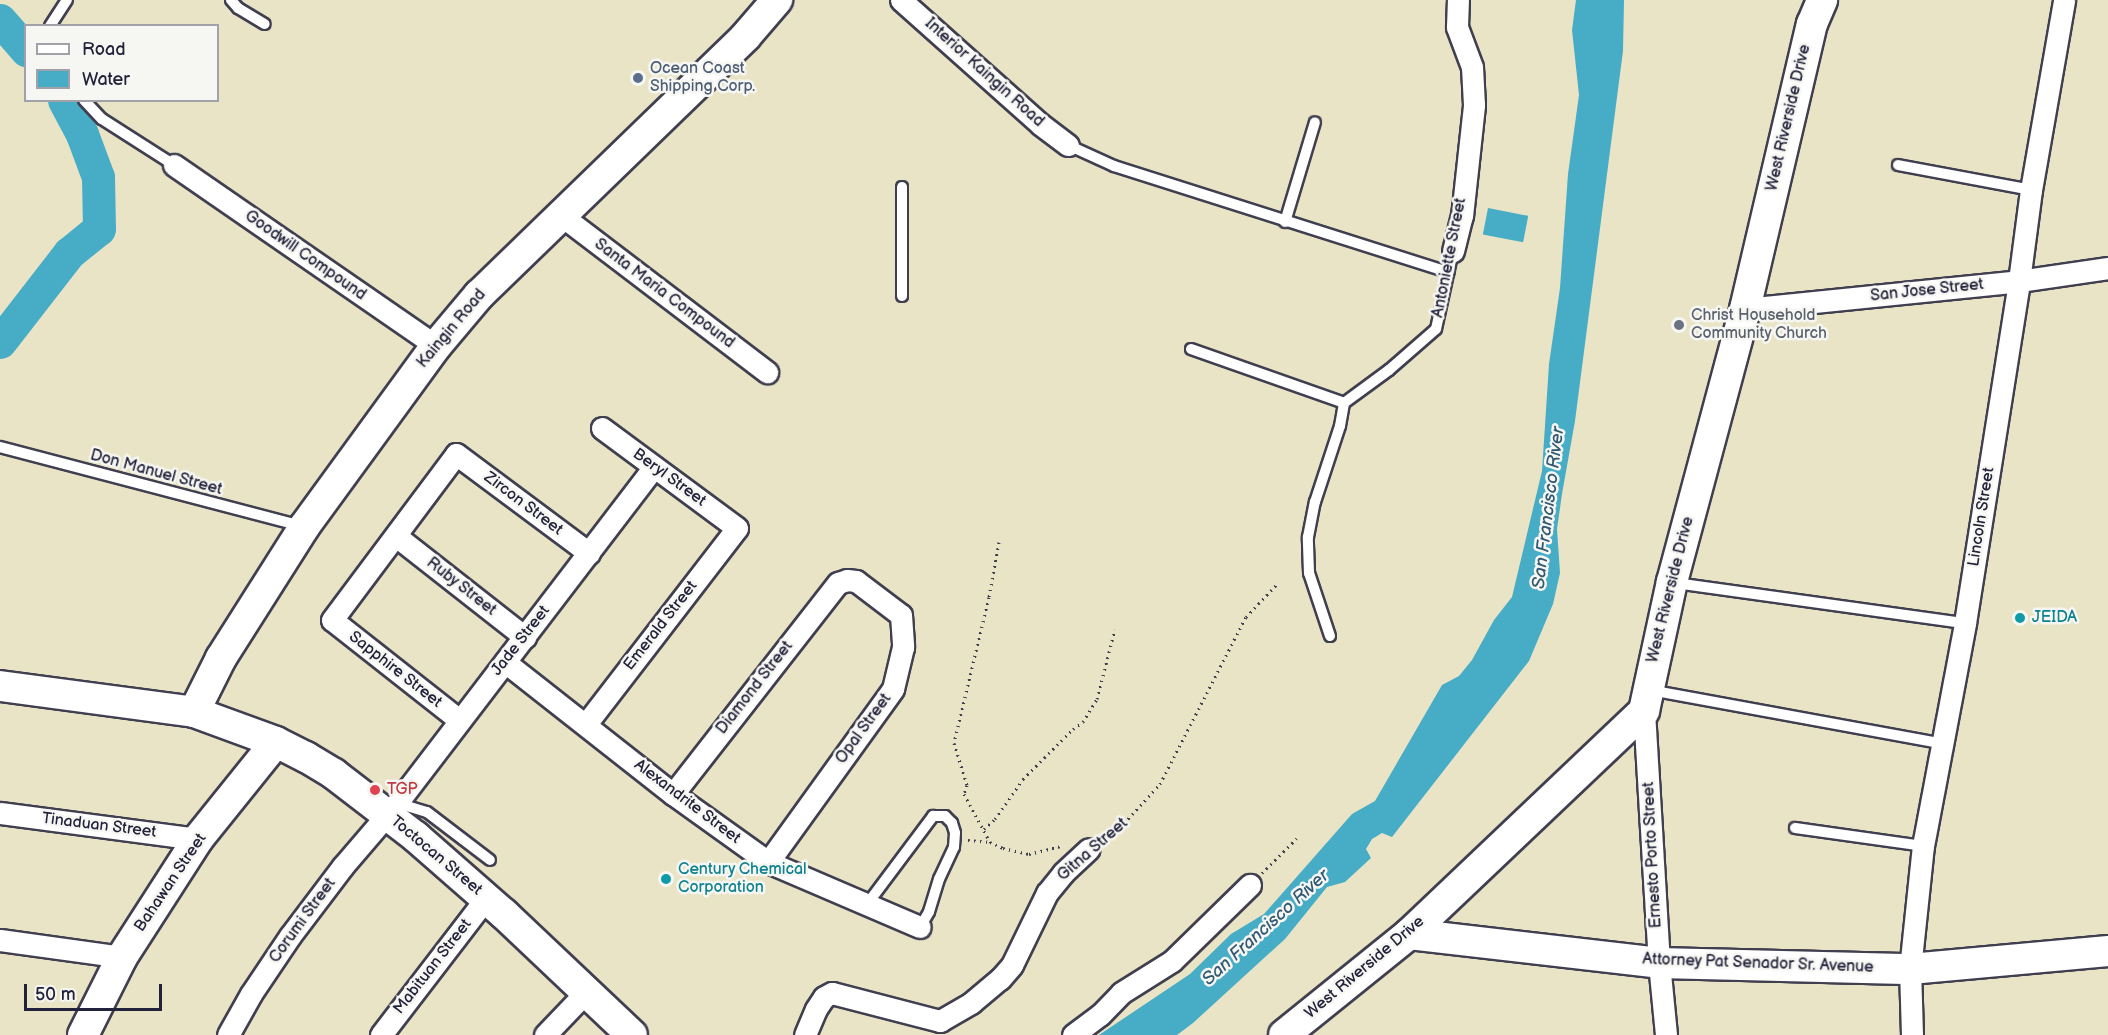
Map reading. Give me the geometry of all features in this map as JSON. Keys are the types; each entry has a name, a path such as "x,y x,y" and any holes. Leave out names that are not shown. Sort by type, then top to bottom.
{"street":[{"name":"Kaingin Road","path":"194,712 221,658 304,527 436,346 479,295 746,36 777,0"},
{"name":"Interior Kaingin Road","path":"901,0 1040,124 1068,145"},
{"name":"Antoniette Street","path":"1453,251 1462,216 1474,105 1472,67 1457,27 1458,0"},
{"name":"West Riverside Drive","path":"1284,1035 1409,934 1646,700 1672,582 1745,309 1812,24 1822,0"},
{"name":"Lincoln Street","path":"1912,1035 1910,969 1923,846 1965,623 2019,281 2031,190 2064,0"},
{"name":"Goodwill Compound","path":"174,165 436,346"},
{"name":"Santa Maria Compound","path":"562,216 766,372"},
{"name":"San Jose Street","path":"1745,309 2019,281 2108,268"},
{"name":"Beryl Street","path":"602,428 737,528"},
{"name":"Zircon Street","path":"396,536 456,454 589,554"},
{"name":"Jade Street","path":"392,808 458,719 525,637 654,467"},
{"name":"Emerald Street","path":"586,724 737,528"},
{"name":"Sapphire Street","path":"396,536 332,620 458,719"},
{"name":"Ruby Street","path":"396,536 525,637"},
{"name":"Opal Street","path":"768,861 893,689 901,658 904,629 901,615 856,581 847,580 838,583"},
{"name":"Diamond Street","path":"673,794 838,583"},
{"name":"Alexandrite Street","path":"505,662 673,794 768,861 920,927"},
{"name":"Toctocan Street","path":"0,686 194,712 276,742 334,774 392,808 632,1035"},
{"name":"Ernesto Porto Street","path":"1646,700 1659,963 1666,1035"},
{"name":"Bahawan Street","path":"83,1035 122,957 198,839 276,742"},
{"name":"Corumi Street","path":"228,1035 251,994 290,936 392,808"},
{"name":"Tinaduan Street","path":"0,813 198,839"},
{"name":"Gitna Street","path":"805,1035 816,1009 824,997 832,993 935,1021 946,1018 971,1003 1000,979 1012,965 1047,893 1062,873 1089,849"},
{"path":"1073,1035 1100,1015 1121,993 1172,961 1250,885"},
{"name":"Mabituan Street","path":"381,1035 486,898"},
{"name":"Attorney Pat Senador Sr. Avenue","path":"1409,934 1659,963 1910,969 2108,951"},
{"path":"0,940 122,957"},
{"path":"545,1035 587,991"}],"lane":[{"path":"51,24 67,0"},
{"path":"231,0 238,8 264,24"},
{"path":"86,102 102,118 174,165"},
{"path":"1285,222 1316,122"},
{"path":"1068,145 1114,166 1285,222 1449,272"},
{"path":"1898,165 2031,190"},
{"path":"902,187 902,296"},
{"name":"Antoniette Street","path":"1344,403 1408,355 1436,329 1453,251"},
{"path":"1191,349 1344,403 1340,426 1315,502 1308,537 1309,573 1330,636"},
{"name":"Don Manuel Street","path":"0,447 304,527"},
{"path":"1672,582 1965,623"},
{"path":"1646,700 1943,744"},
{"path":"392,808 427,812 490,860"},
{"path":"868,903 933,816 939,814 949,818 956,838 930,909 920,927"},
{"path":"1795,828 1923,846"}],"path":[{"path":"990,842 964,794 967,785 954,743 989,597 999,542"},
{"name":"Gitna Street","path":"1089,849 1116,832 1160,784 1246,617 1277,584"},
{"path":"984,829 995,819 1023,779 1073,729 1083,722 1097,699 1115,629"},
{"path":"956,838 990,842 1003,848 1029,854 1082,841 1089,849"},
{"path":"1250,885 1297,838"}],"water":[{"name":"San Francisco River","path":"1576,0 1624,0 1623,51 1575,421 1557,529 1560,573 1553,604 1529,661 1392,837 1382,833 1372,839 1366,849 1371,858 1345,882 1327,887 1285,939 1193,1023 1177,1035 1099,1035 1190,974 1231,934 1264,914 1352,814 1375,801 1442,685 1459,676 1472,660 1494,620 1512,597 1542,471 1549,364 1560,288 1568,174 1579,95 1572,30"},
{"path":"1488,208 1528,216 1523,242 1483,235"}],"waterway":[{"path":"0,20 24,48"},
{"path":"0,342 69,253 99,229 98,177 82,134 65,102"}],"place":[{"name":"Ocean Coast Shipping Corp.","path":"638,78"},
{"name":"Christ Household Community Church","path":"1679,325"},
{"name":"JEIDA","path":"2020,618"},
{"name":"TGP","path":"375,790"},
{"name":"Century Chemical Corporation","path":"666,879"}]}
